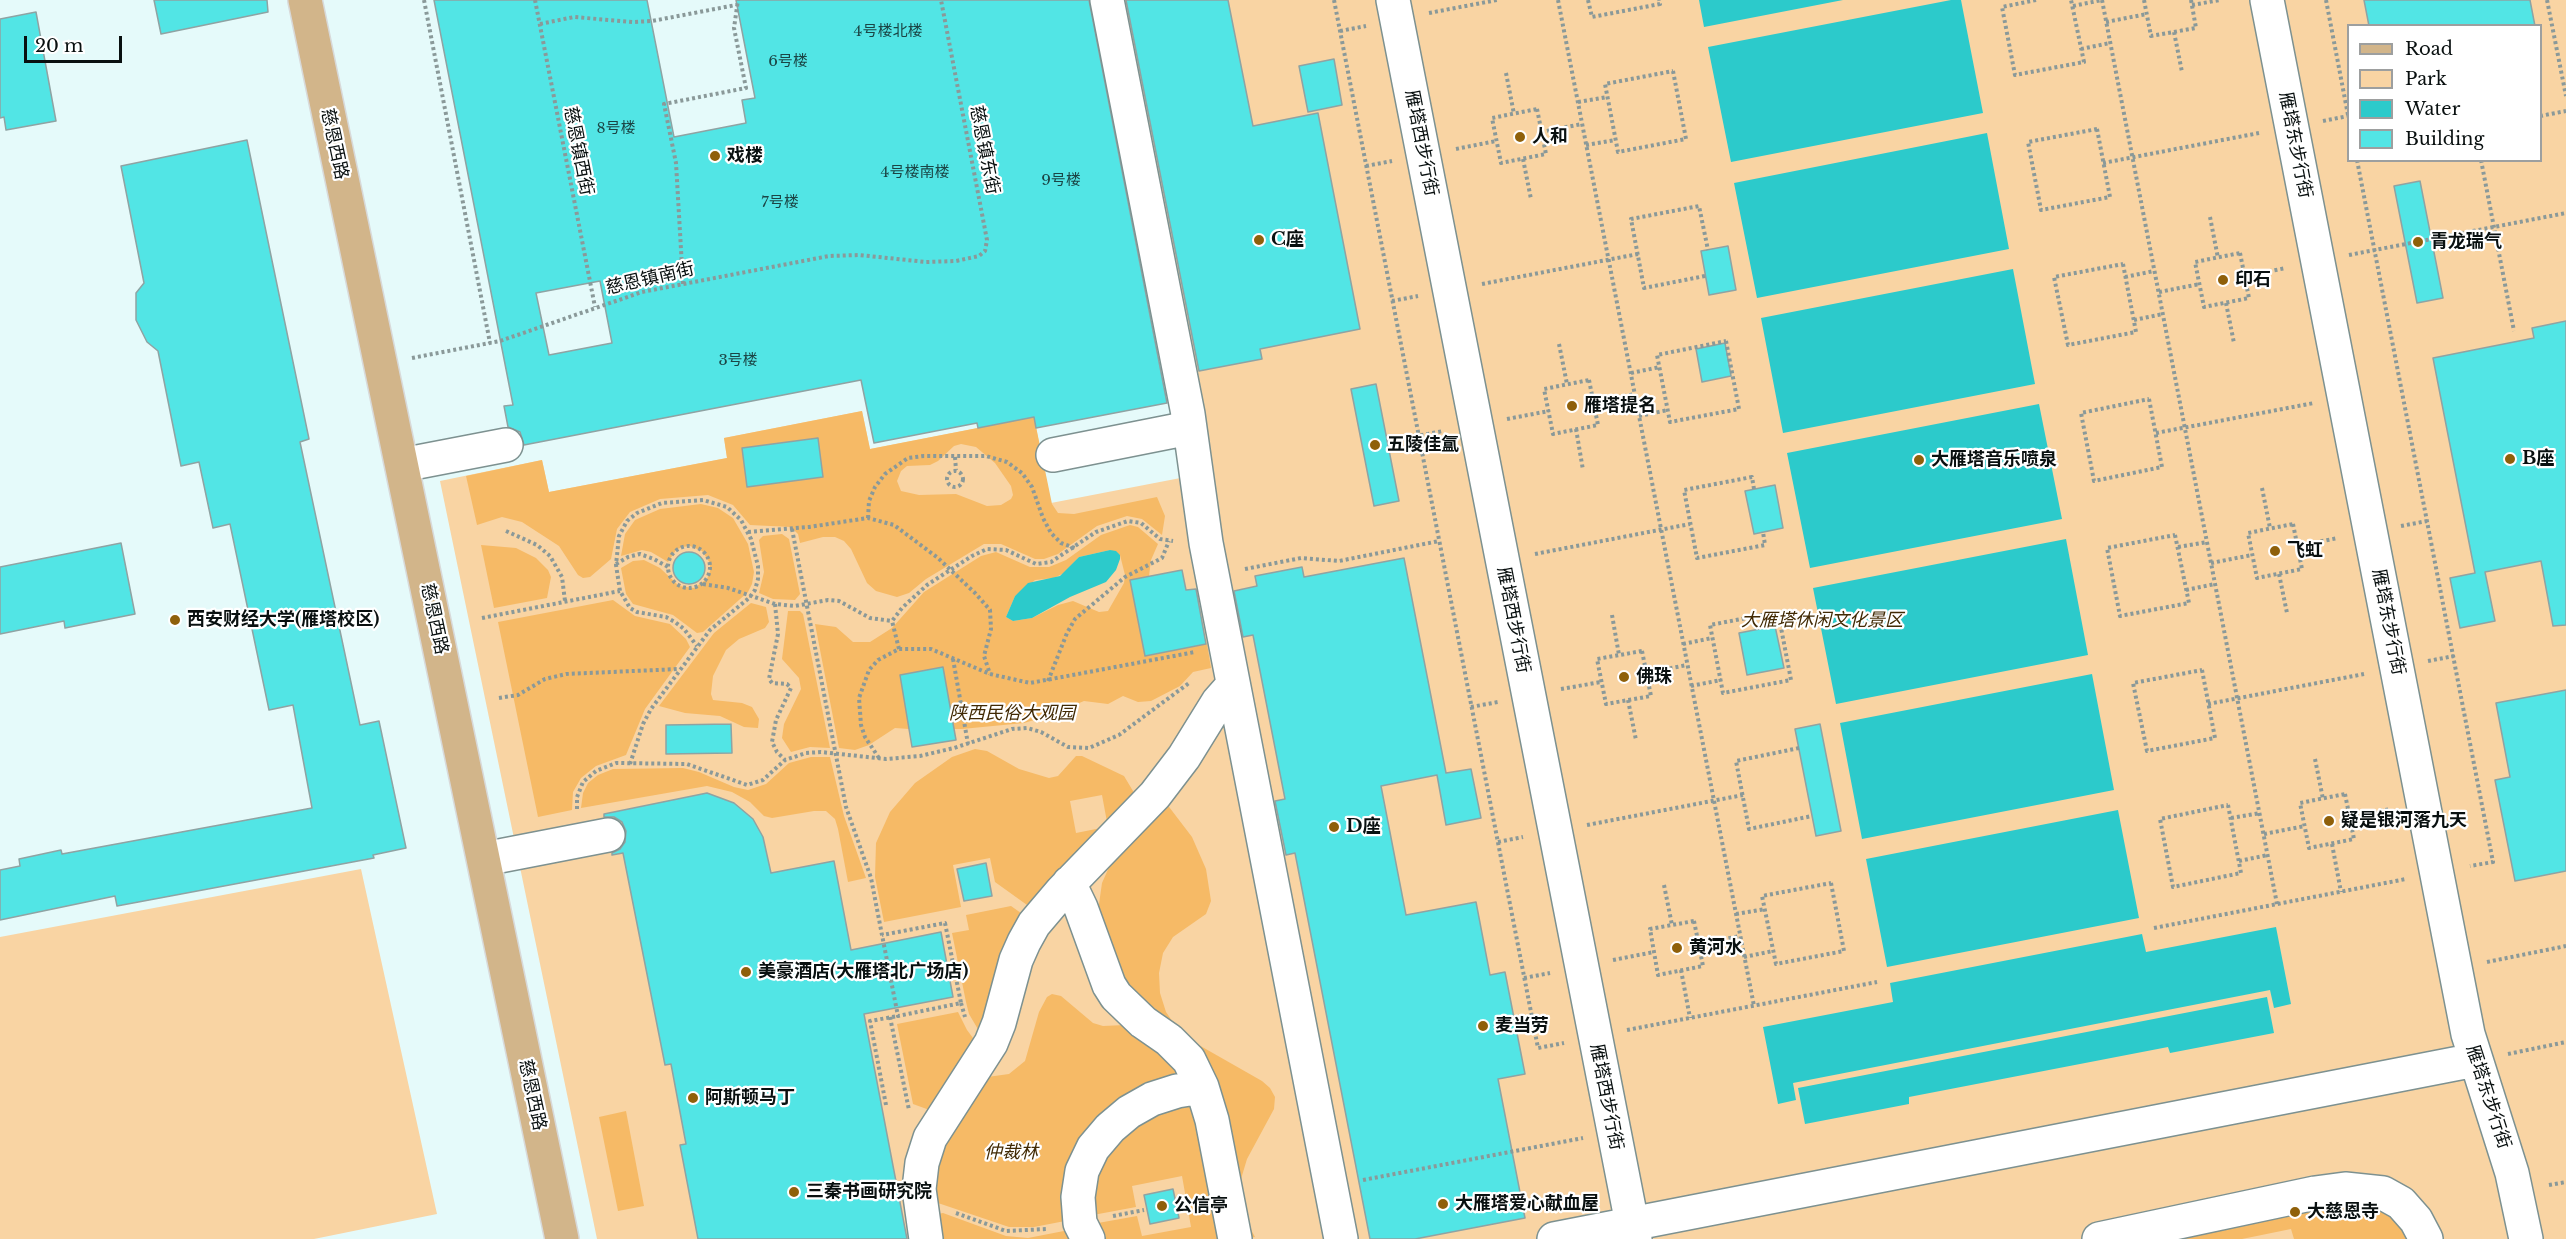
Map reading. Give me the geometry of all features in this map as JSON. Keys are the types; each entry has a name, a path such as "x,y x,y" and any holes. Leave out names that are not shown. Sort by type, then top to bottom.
{"main road":[{"name":"慈恩西路","path":"305,0 562,1239"}],"street":[{"path":"1107,0 1188,414 1203,528 1212,576 1341,1239"},
{"name":"雁塔西步行街","path":"1393,0 1633,1231"},
{"name":"雁塔东步行街","path":"2267,0 2455,968 2475,1060 2512,1173 2526,1239"},
{"path":"1053,455 1179,430 1187,422 1188,414"},
{"path":"402,465 506,445"},
{"path":"926,1239 919,1189 922,1163 932,1134 991,1043 999,1023 1016,960 1024,942 1047,907 1155,795 1184,757 1219,700 1230,667"},
{"path":"484,859 595,837"},
{"path":"1069,883 1081,908 1109,985 1116,996 1143,1022 1169,1040 1189,1060 1202,1087 1212,1120 1235,1239"},
{"path":"1554,1239 1633,1231 2475,1060"},
{"path":"1084,1231 1078,1197 1082,1171 1093,1148 1110,1128 1129,1112 1177,1091 1202,1087"},
{"path":"2099,1239 2315,1193 2345,1189 2372,1191 2393,1198 2408,1209 2426,1239"}],"path":[{"path":"424,0 490,343"},
{"name":"慈恩镇西街","path":"535,0 595,307"},
{"name":"慈恩镇东街","path":"933,262 956,261 979,256 985,251 987,240 941,0"},
{"path":"1558,0 1754,1006"},
{"path":"1588,0 1592,17 1660,4 1659,0"},
{"path":"2036,0 2002,7 2015,75 2084,62 2072,0"},
{"path":"2073,6 2102,0 2277,904"},
{"path":"2144,0 2151,36 2196,28 2191,3 2220,0"},
{"path":"2326,0 2347,111"},
{"path":"2547,0 2566,96"},
{"path":"540,24 574,17 633,22 652,21 737,2 734,28 746,88 664,104 676,163 683,284"},
{"path":"2106,22 2147,14"},
{"path":"2174,32 2182,72"},
{"path":"2081,49 2110,43"},
{"path":"1673,70 1686,139 1618,152 1607,97 1605,84 1673,70"},
{"path":"1506,73 1514,114"},
{"path":"1578,102 1607,97"},
{"path":"1537,109 1545,154 1501,163 1492,118 1514,114 1537,109"},
{"path":"2542,116 2566,111"},
{"path":"2103,163 2347,116"},
{"path":"1541,132 1582,124"},
{"path":"2097,129 2103,163 2110,197 2042,210 2028,142 2097,129"},
{"path":"1586,145 1615,140"},
{"path":"1523,159 1531,199"},
{"path":"2481,162 2514,331"},
{"path":"1706,276 1644,288 1631,219 1699,206 1708,250"},
{"path":"2244,276 2566,213"},
{"path":"2210,217 2218,258"},
{"path":"2240,253 2244,276 2249,298 2204,307 2195,262 2240,253"},
{"path":"1392,301 1638,254"},
{"name":"慈恩镇南街","path":"380,364 490,343 534,331 595,307 642,292 830,256 859,255 933,262"},
{"path":"2123,264 2125,277 2136,332 2068,345 2055,277 2123,264"},
{"path":"2125,277 2154,271"},
{"path":"2158,292 2200,284"},
{"path":"2226,303 2234,343"},
{"path":"2134,320 2163,314"},
{"path":"1726,341 1739,409 1670,423 1660,367 1657,355 1726,341"},
{"path":"1559,344 1567,384"},
{"path":"1630,373 1660,367"},
{"path":"1589,380 1598,425 1553,434 1544,389 1567,384 1589,380"},
{"path":"1594,402 1635,394"},
{"path":"2156,433 2344,397"},
{"path":"2149,399 2156,433 2162,467 2094,481 2081,413 2149,399"},
{"path":"1639,416 1668,410"},
{"path":"1576,429 1584,470"},
{"path":"868,519 869,501 875,487 885,474 900,463 916,456 986,456 999,459 1015,467 1032,487 1051,533 1061,543 1075,548"},
{"path":"956,457 956,471 963,477 962,484 956,488 950,487 946,481 947,474 956,471"},
{"path":"1754,489 1752,477 1683,490 1697,558 1765,544 1763,532"},
{"path":"2262,488 2270,528"},
{"path":"630,764 643,724 680,669 722,619 750,596 758,579 758,566 748,532 735,513 716,502 690,500 662,503 637,513 627,521 619,536 616,565 620,591 630,608 638,612 666,617 675,622 684,628 697,646"},
{"path":"748,532 868,519 894,525 938,558 990,610 991,629 984,656 990,674"},
{"path":"892,621 914,595 972,555 987,549 1006,550 1036,564 1051,562 1102,529 1128,521 1141,523 1156,537 1169,541 1183,539 1203,528"},
{"path":"1502,561 1690,524"},
{"path":"2293,524 2302,569 2257,578 2248,533 2270,528 2293,524"},
{"path":"792,529 846,807 871,878 897,1016"},
{"path":"506,531 537,545 550,556 562,577 565,602"},
{"path":"2175,535 2178,548 2189,603 2120,616 2107,548 2175,535"},
{"path":"1048,681 1075,619 1125,577 1162,558 1169,541"},
{"path":"1212,576 1300,558 1339,561 1439,541"},
{"path":"2178,548 2207,542"},
{"path":"690,546 697,548 707,557 710,564 707,579 703,584 694,588 679,586 669,574 671,556 676,550 690,546"},
{"path":"616,565 628,557 640,554 668,567"},
{"path":"2211,563 2252,555"},
{"path":"2279,574 2287,613"},
{"path":"703,584 728,588 775,604 807,605 828,600 839,601 870,618 892,621"},
{"path":"2186,590 2215,584"},
{"path":"482,618 620,591"},
{"path":"775,604 778,634 769,679 772,683 787,684 791,688 776,720 772,742 777,752 785,760"},
{"path":"1778,612 1791,680 1723,693 1720,680 1710,625 1778,612"},
{"path":"1612,615 1620,655"},
{"path":"892,621 899,649"},
{"path":"1683,644 1712,638"},
{"path":"879,758 865,737 861,725 859,698 869,670 878,660 899,649 932,649 990,674 1030,683 1230,667"},
{"path":"1642,651 1651,696 1606,704 1597,659 1620,655 1642,651"},
{"path":"2208,704 2454,656"},
{"path":"953,658 968,744"},
{"path":"1646,673 1687,665"},
{"path":"595,837 577,815 577,797 583,782 597,771 616,763 687,764 747,785 763,780 785,760 806,753 836,753 879,758 929,755 1005,731 1027,728 1041,732 1068,747 1089,748 1119,735 1196,677 1230,667"},
{"path":"500,698 518,695 545,679 566,674 680,669"},
{"path":"2202,670 2208,704 2215,738 2147,751 2133,683 2202,670"},
{"path":"1691,686 1720,680"},
{"path":"1628,700 1636,740"},
{"path":"1799,748 1736,761 1749,829 1812,816"},
{"path":"2315,759 2323,799"},
{"path":"2345,794 2350,817 2354,839 2309,848 2300,803 2345,794"},
{"path":"1498,842 1743,795"},
{"path":"2350,817 2423,803"},
{"path":"2228,806 2239,861 2241,873 2173,887 2160,819 2228,806"},
{"path":"2230,818 2260,813"},
{"path":"2264,834 2305,826"},
{"path":"2332,844 2341,891"},
{"path":"2239,861 2268,855"},
{"path":"1831,883 1844,951 1776,964 1773,951 1762,896 1831,883"},
{"path":"1664,885 1672,925"},
{"path":"1736,914 1765,909"},
{"path":"1695,921 1703,966 1658,975 1650,930 1672,925 1695,921"},
{"path":"882,935 945,923 961,1003 870,1021 886,1105"},
{"path":"1699,944 1740,936"},
{"path":"2455,968 2566,946"},
{"path":"1744,957 1773,951"},
{"path":"1681,970 1690,1018"},
{"path":"890,1017 909,1111 922,1128 932,1134"},
{"path":"2475,1060 2566,1042"},
{"path":"1331,1186 1613,1132"},
{"path":"921,1207 948,1210 1006,1231 1084,1231 1144,1210"}],"green space":[{"name":"大雁塔休闲文化景区","path":"1107,0 2566,0 2566,1239 597,1239 440,481 542,460 549,492 727,458 724,438 862,411 870,449 1034,417 1051,503 1196,475"},
{"path":"862,411 870,449 1034,417 1052,504 1058,513 1074,514 1157,497 1165,516 1162,535 1142,519 1127,516 1097,526 1058,554 1044,559 1035,559 1001,544 984,544 926,579 909,593 897,597 876,591 867,583 851,549 844,541 835,537 823,537 800,543 798,534 791,527 750,525 733,505 708,495 660,499 630,512 617,529 611,559 590,577 583,578 578,575 559,546 522,522 502,517 477,525 466,476 542,460 549,492 727,458 724,438","holes":["817,438 823,477 747,487 742,448","961,444 976,447 995,463 1011,486 1013,495 1011,499 1001,505 987,506 956,494 919,495 901,491 897,481 901,471 907,466 930,465 938,461 954,446"]},
{"path":"701,504 718,508 733,518 748,544 754,572 748,592 703,632 697,633 673,615 633,604 626,594 621,568 633,561 644,560 660,568 679,586 694,588 707,579 710,571 710,563 702,551 690,546 682,547 676,550 668,562 651,552 642,550 621,556 625,534 635,520 660,509"},
{"name":"陕西民俗大观园","path":"1130,525 1138,527 1158,544 1151,560 1149,576 1130,580 1146,656 1207,644 1211,668 1193,672 1180,686 1151,701 1138,702 1123,696 1108,704 1084,701 1024,723 962,729 954,729 943,668 901,675 909,729 895,728 869,745 855,750 839,748 815,624 836,627 853,642 870,642 892,628 924,592 981,556 996,552 1030,567 1049,567 1066,560 1101,535","holes":["1110,550 1120,555 1125,575 1124,583 1108,611 1099,612 1073,601 1058,605 1032,618 1013,621 1006,617 1015,596 1035,580 1054,578 1064,573 1079,557"]},
{"path":"782,534 789,539 800,594 795,600 773,599 759,593 764,572 759,540 763,536"},
{"path":"481,545 516,548 536,558 548,570 551,577 547,598 494,608"},
{"path":"613,600 635,616 670,624 686,639 690,647 645,709 626,755 596,766 581,778 573,792 572,810 538,817 498,622"},
{"path":"751,603 766,607 769,622 765,628 739,639 726,650 713,676 711,694 713,700 742,703 752,707 759,719 758,728 744,727 720,716 685,713 659,706 714,633"},
{"path":"788,611 800,611 803,614 830,748 810,747 791,752 782,738 784,724 801,689 799,678 782,659"},
{"path":"975,749 987,751 1019,769 1049,778 1058,776 1076,756 1082,756 1124,776 1133,791 1133,803 1107,822 1102,795 1070,801 1076,833 1101,828 1034,910 995,882 990,858 953,865 961,907 884,922 875,877 876,843 890,812 915,783 952,757"},
{"path":"811,757 830,757 844,816 866,878 848,882 835,819 826,811 772,818 764,816 750,802 732,792 707,786 581,808 583,793 588,783 598,775 613,769 683,768 748,790 766,784 789,763"},
{"path":"1163,799 1192,837 1206,869 1211,901 1206,914 1173,937 1163,953 1159,973 1160,993 1166,1012 1179,1031 1197,1044 1262,1081 1275,1097 1274,1109 1247,1159 1241,1179 1241,1190 1249,1226 1255,1237 1245,1239 1218,1129 1128,1003 1098,911 1102,883 1114,856"},
{"path":"361,869 437,1214 314,1239 0,1239 0,937"},
{"path":"1011,906 1028,918 979,1031 969,1014 952,933 969,930 966,915"},
{"name":"仲裁林","path":"1052,994 1061,996 1093,1023 1103,1026 1125,1025 1190,1072 1137,1101 1065,1221 1034,1227 1009,1227 935,1202 931,1161 980,1078 1009,1074 1025,1061 1039,1012 1047,997"},
{"path":"958,1012 967,1030 979,1046 935,1112 913,1104 897,1024"},
{"path":"1189,1094 1230,1239 1091,1239 1098,1223 1137,1216 1142,1236 1191,1227 1182,1176 1132,1186 1136,1207 1093,1215 1082,1204 1103,1142"},
{"path":"626,1111 644,1206 618,1211 599,1117"},
{"path":"2308,1202 2395,1208 2417,1239 2294,1239 2291,1229 2242,1239 2136,1239"},
{"path":"943,1213 1006,1236 1028,1238 1069,1230 1080,1239 935,1239 938,1214"}],"water":[{"path":"1699,0 1843,0 1704,27"},
{"path":"1951,0 1961,0 1983,113 1731,162 1708,47"},
{"path":"1987,133 2009,249 1757,298 1734,183"},
{"path":"2013,269 2035,384 1783,433 1761,318"},
{"path":"2039,404 2062,519 1810,568 1787,453"},
{"path":"2066,539 2088,655 1836,704 1813,588"},
{"path":"1110,550 1116,551 1120,559 1116,570 1106,582 1070,597 1032,618 1013,621 1006,617 1015,596 1028,583 1060,576 1079,557"},
{"path":"2092,674 2114,790 1862,839 1840,723"},
{"path":"2118,810 2139,918 1887,967 1866,859"},
{"path":"2276,927 2291,1004 2274,1008 2270,990 1793,1083 1796,1100 1778,1104 1763,1027 1893,1002 1890,983 2142,934 2146,952"},
{"path":"2267,997 2274,1033 2170,1053 2168,1047 1909,1097 1909,1104 1805,1124 1798,1088"}],"building":[{"path":"154,0 267,0 268,12 161,34"},
{"path":"434,0 647,0 674,137 746,123 742,100 755,98 736,0 1089,0 1167,403 1036,428 1034,417 978,428 977,423 874,443 861,380 524,445 520,432 508,427 504,406 513,405","holes":["600,281 612,343 549,355 536,293"]},
{"name":"C座","path":"1126,0 1228,0 1253,126 1318,113 1360,329 1260,349 1262,359 1199,371"},
{"path":"2364,0 2530,0 2535,24 2369,24"},
{"path":"36,12 56,121 6,130 4,117 0,118 0,19"},
{"path":"1334,59 1342,105 1308,112 1299,66"},
{"path":"247,140 309,439 300,442 360,725 379,721 406,848 373,855 374,858 117,906 115,896 0,920 0,870 20,866 19,859 61,850 62,854 312,808 293,705 269,710 230,524 213,528 199,462 181,466 158,351 147,342 136,320 136,293 144,283 121,166"},
{"name":"青龙瑞气","path":"2420,181 2443,298 2417,303 2394,186"},
{"path":"1728,246 1736,290 1709,295 1701,251"},
{"name":"B座","path":"2566,321 2566,625 2553,626 2541,561 2485,572 2495,621 2460,628 2450,578 2475,573 2433,358 2534,338 2532,328"},
{"path":"1725,343 1731,376 1702,382 1696,349"},
{"name":"五陵佳氲","path":"1376,384 1399,501 1374,506 1351,389"},
{"path":"818,438 823,477 747,487 742,448"},
{"path":"1775,485 1783,528 1754,534 1745,491"},
{"path":"121,543 135,614 65,628 64,621 0,634 0,567"},
{"path":"689,552 700,557 705,568 700,579 689,584 678,579 673,568 678,557"},
{"name":"D座","path":"1404,558 1446,773 1471,769 1481,818 1446,825 1437,775 1381,786 1406,915 1476,902 1490,975 1505,972 1525,1074 1498,1079 1525,1218 1415,1239 1370,1239 1295,853 1286,855 1275,801 1285,799 1253,635 1243,637 1234,591 1257,586 1255,576 1302,567 1304,577"},
{"path":"1182,570 1186,590 1196,589 1206,644 1145,656 1130,580"},
{"path":"1775,626 1784,668 1747,675 1739,633"},
{"path":"943,667 956,740 912,747 900,675"},
{"path":"2566,690 2566,871 2515,881 2495,780 2510,777 2496,703"},
{"path":"731,724 732,753 666,754 666,725"},
{"path":"1820,724 1841,831 1816,836 1795,729"},
{"path":"707,793 734,803 753,819 763,837 771,873 834,861 851,950 941,932 953,997 864,1014 907,1239 698,1239 680,1145 686,1144 671,1064 665,1065 623,853 612,855 625,842 626,831 622,822 614,817 604,817 604,814"},
{"path":"986,863 992,896 964,901 957,869"},
{"name":"公信亭","path":"1173,1189 1179,1218 1150,1224 1144,1195"}],"place":[{"name":"人和","path":"1520,137"},
{"name":"戏楼","path":"715,156"},
{"name":"C座","path":"1259,240"},
{"name":"青龙瑞气","path":"2418,242"},
{"name":"印石","path":"2223,280"},
{"name":"雁塔提名","path":"1572,406"},
{"name":"五陵佳氲","path":"1375,445"},
{"name":"B座","path":"2510,459"},
{"name":"大雁塔音乐喷泉","path":"1919,460"},
{"name":"飞虹","path":"2275,551"},
{"name":"西安财经大学(雁塔校区)","path":"175,620"},
{"name":"佛珠","path":"1624,677"},
{"name":"疑是银河落九天","path":"2329,821"},
{"name":"D座","path":"1334,827"},
{"name":"黄河水","path":"1677,948"},
{"name":"美豪酒店(大雁塔北广场店)","path":"746,972"},
{"name":"麦当劳","path":"1483,1026"},
{"name":"阿斯顿马丁","path":"693,1098"},
{"name":"三秦书画研究院","path":"794,1192"},
{"name":"大雁塔爱心献血屋","path":"1443,1204"},
{"name":"公信亭","path":"1162,1206"},
{"name":"大慈恩寺","path":"2295,1212"}]}
